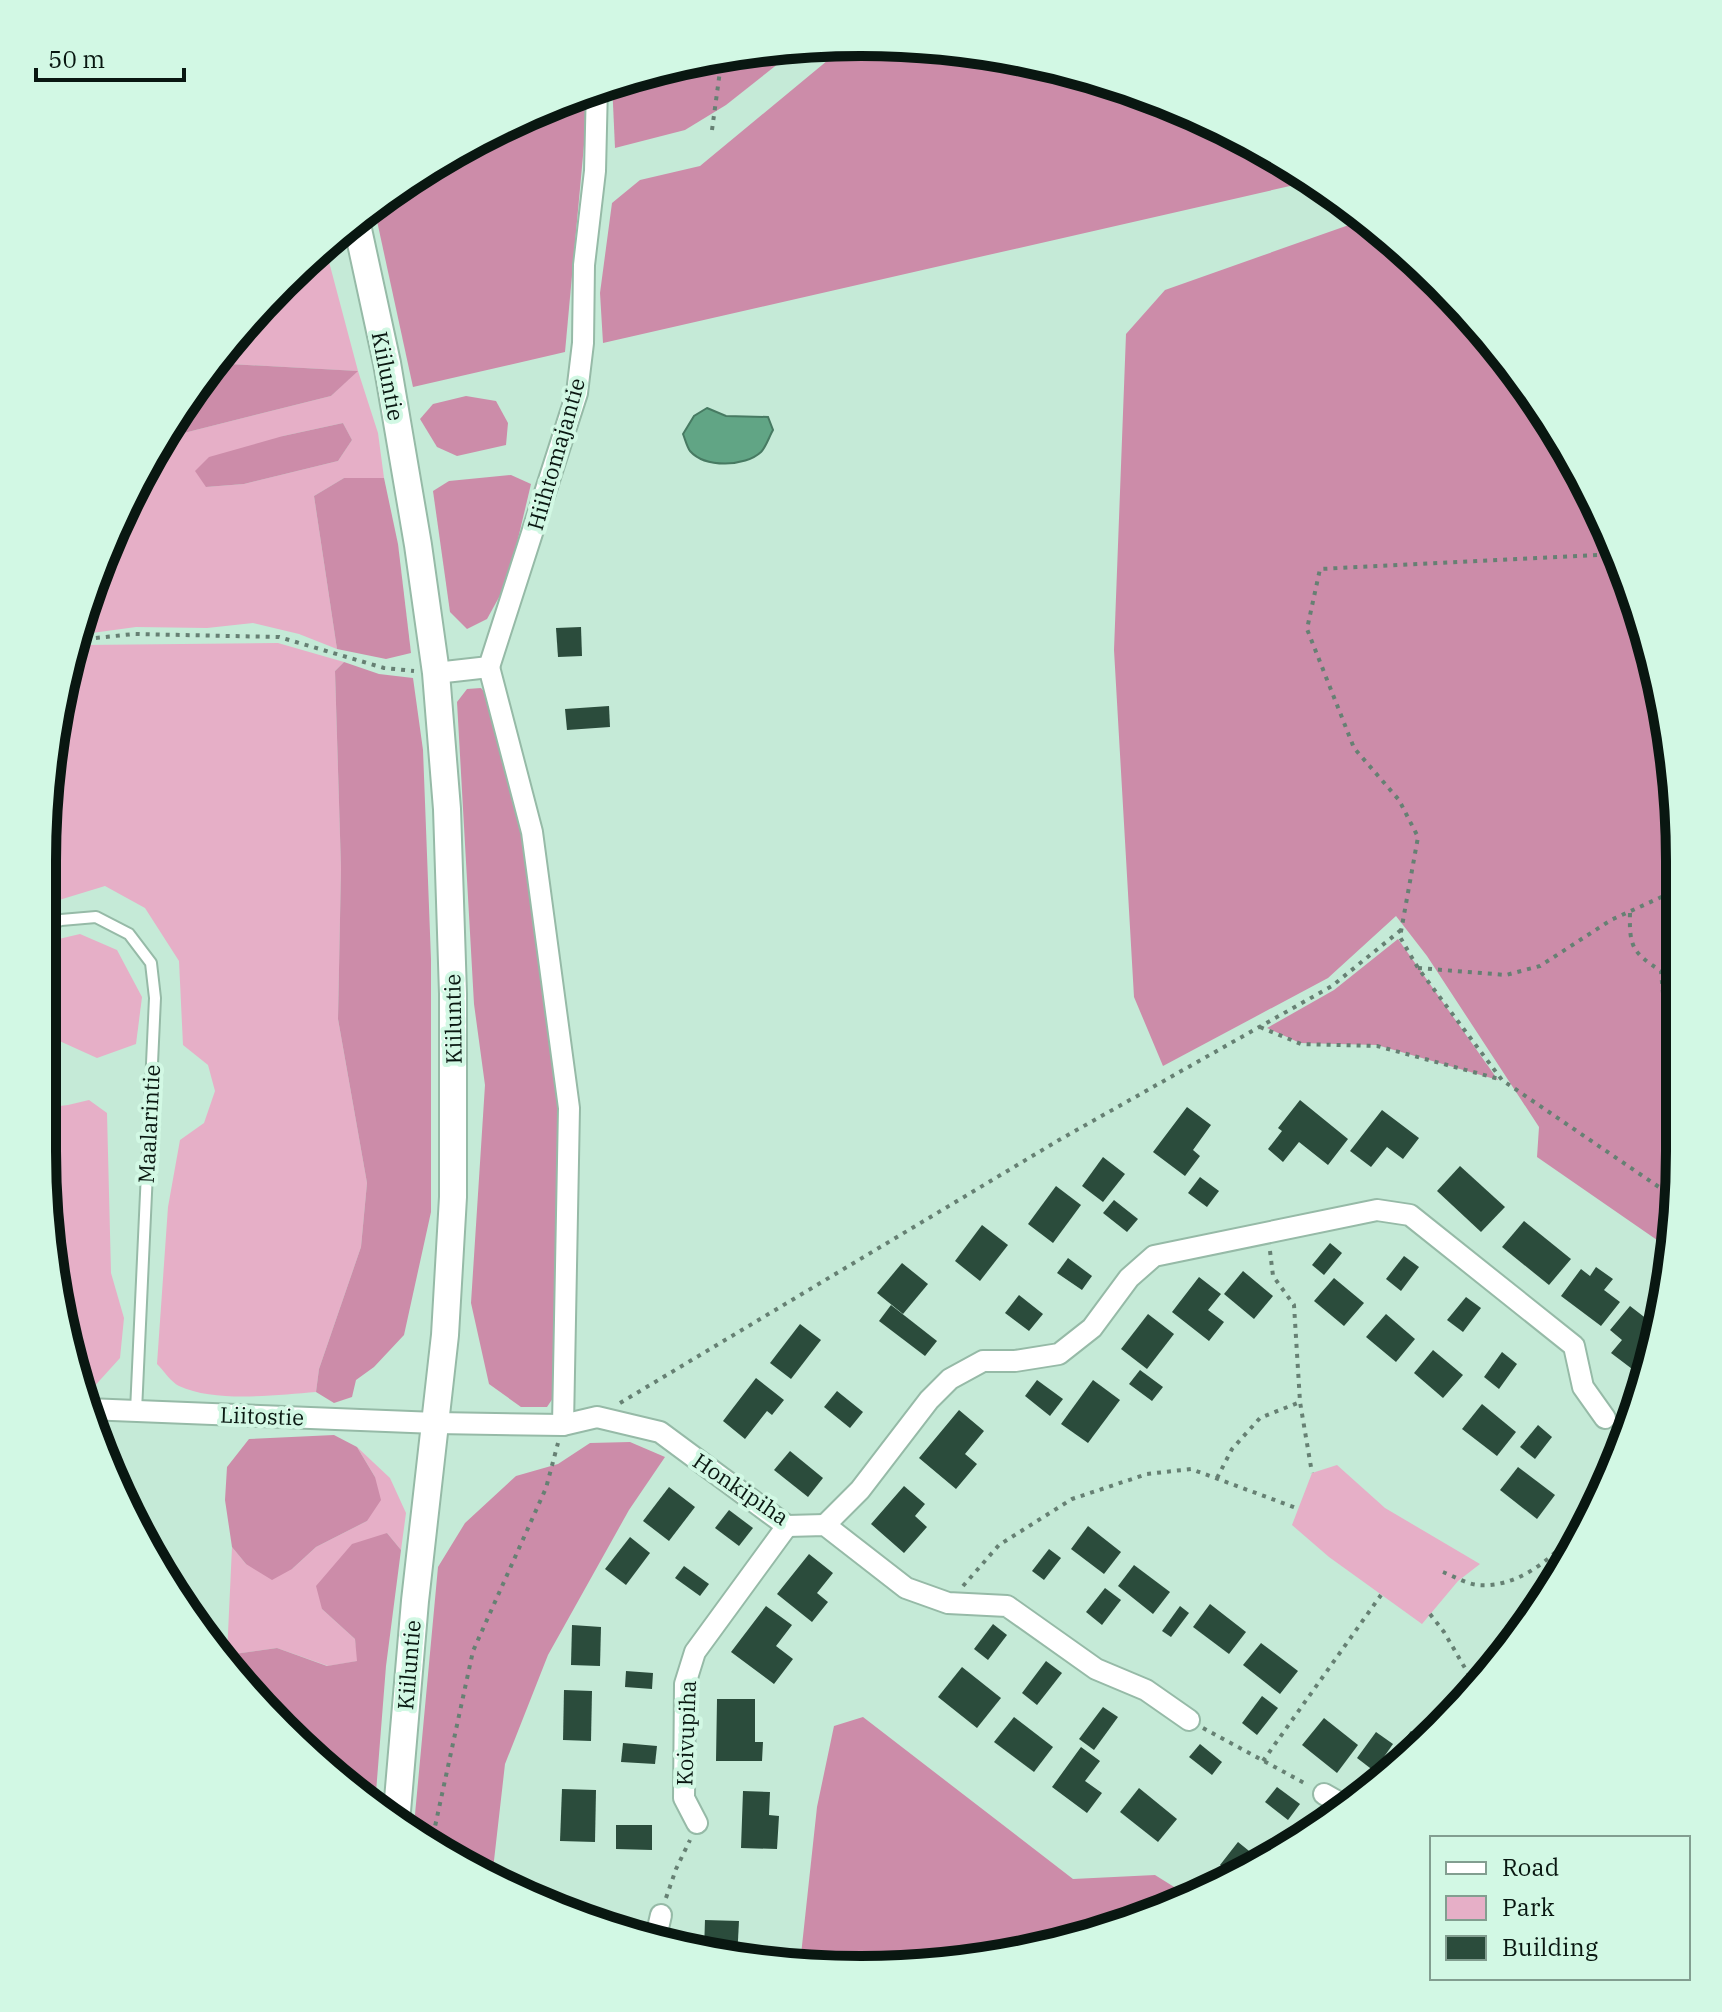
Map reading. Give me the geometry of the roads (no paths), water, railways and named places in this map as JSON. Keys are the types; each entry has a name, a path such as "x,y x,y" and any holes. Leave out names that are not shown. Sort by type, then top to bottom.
{"street":[{"name":"Hiihtomajantie","path":"489,667 577,393 583,343 588,214 595,171 597,101"},
{"name":"Kiiluntie","path":"359,232 389,378 436,673 447,809 453,994 453,1197 436,1423 415,1601 397,1808"},
{"path":"436,673 489,667 532,832 569,1108 563,1425"},
{"path":"1189,1720 1146,1690 1096,1669 1007,1606 948,1603 906,1588 825,1525 860,1490 929,1400 950,1379 983,1361 1015,1361 1059,1354 1092,1328 1129,1278 1154,1256 1377,1210 1410,1215 1574,1346 1583,1387 1605,1418"},
{"name":"Liitostie","path":"99,1409 436,1423"},
{"name":"Honkipiha","path":"436,1423 563,1425 597,1417 660,1432 787,1526 825,1525"},
{"name":"Koivupiha","path":"697,1823 684,1798 685,1684 689,1667 695,1652 787,1526"},
{"path":"1324,1794 1336,1801"},
{"path":"658,1930 661,1915"}],"lane":[{"name":"Maalarintie","path":"56,922 96,917 129,934 151,963 155,998 136,1411"}]}
